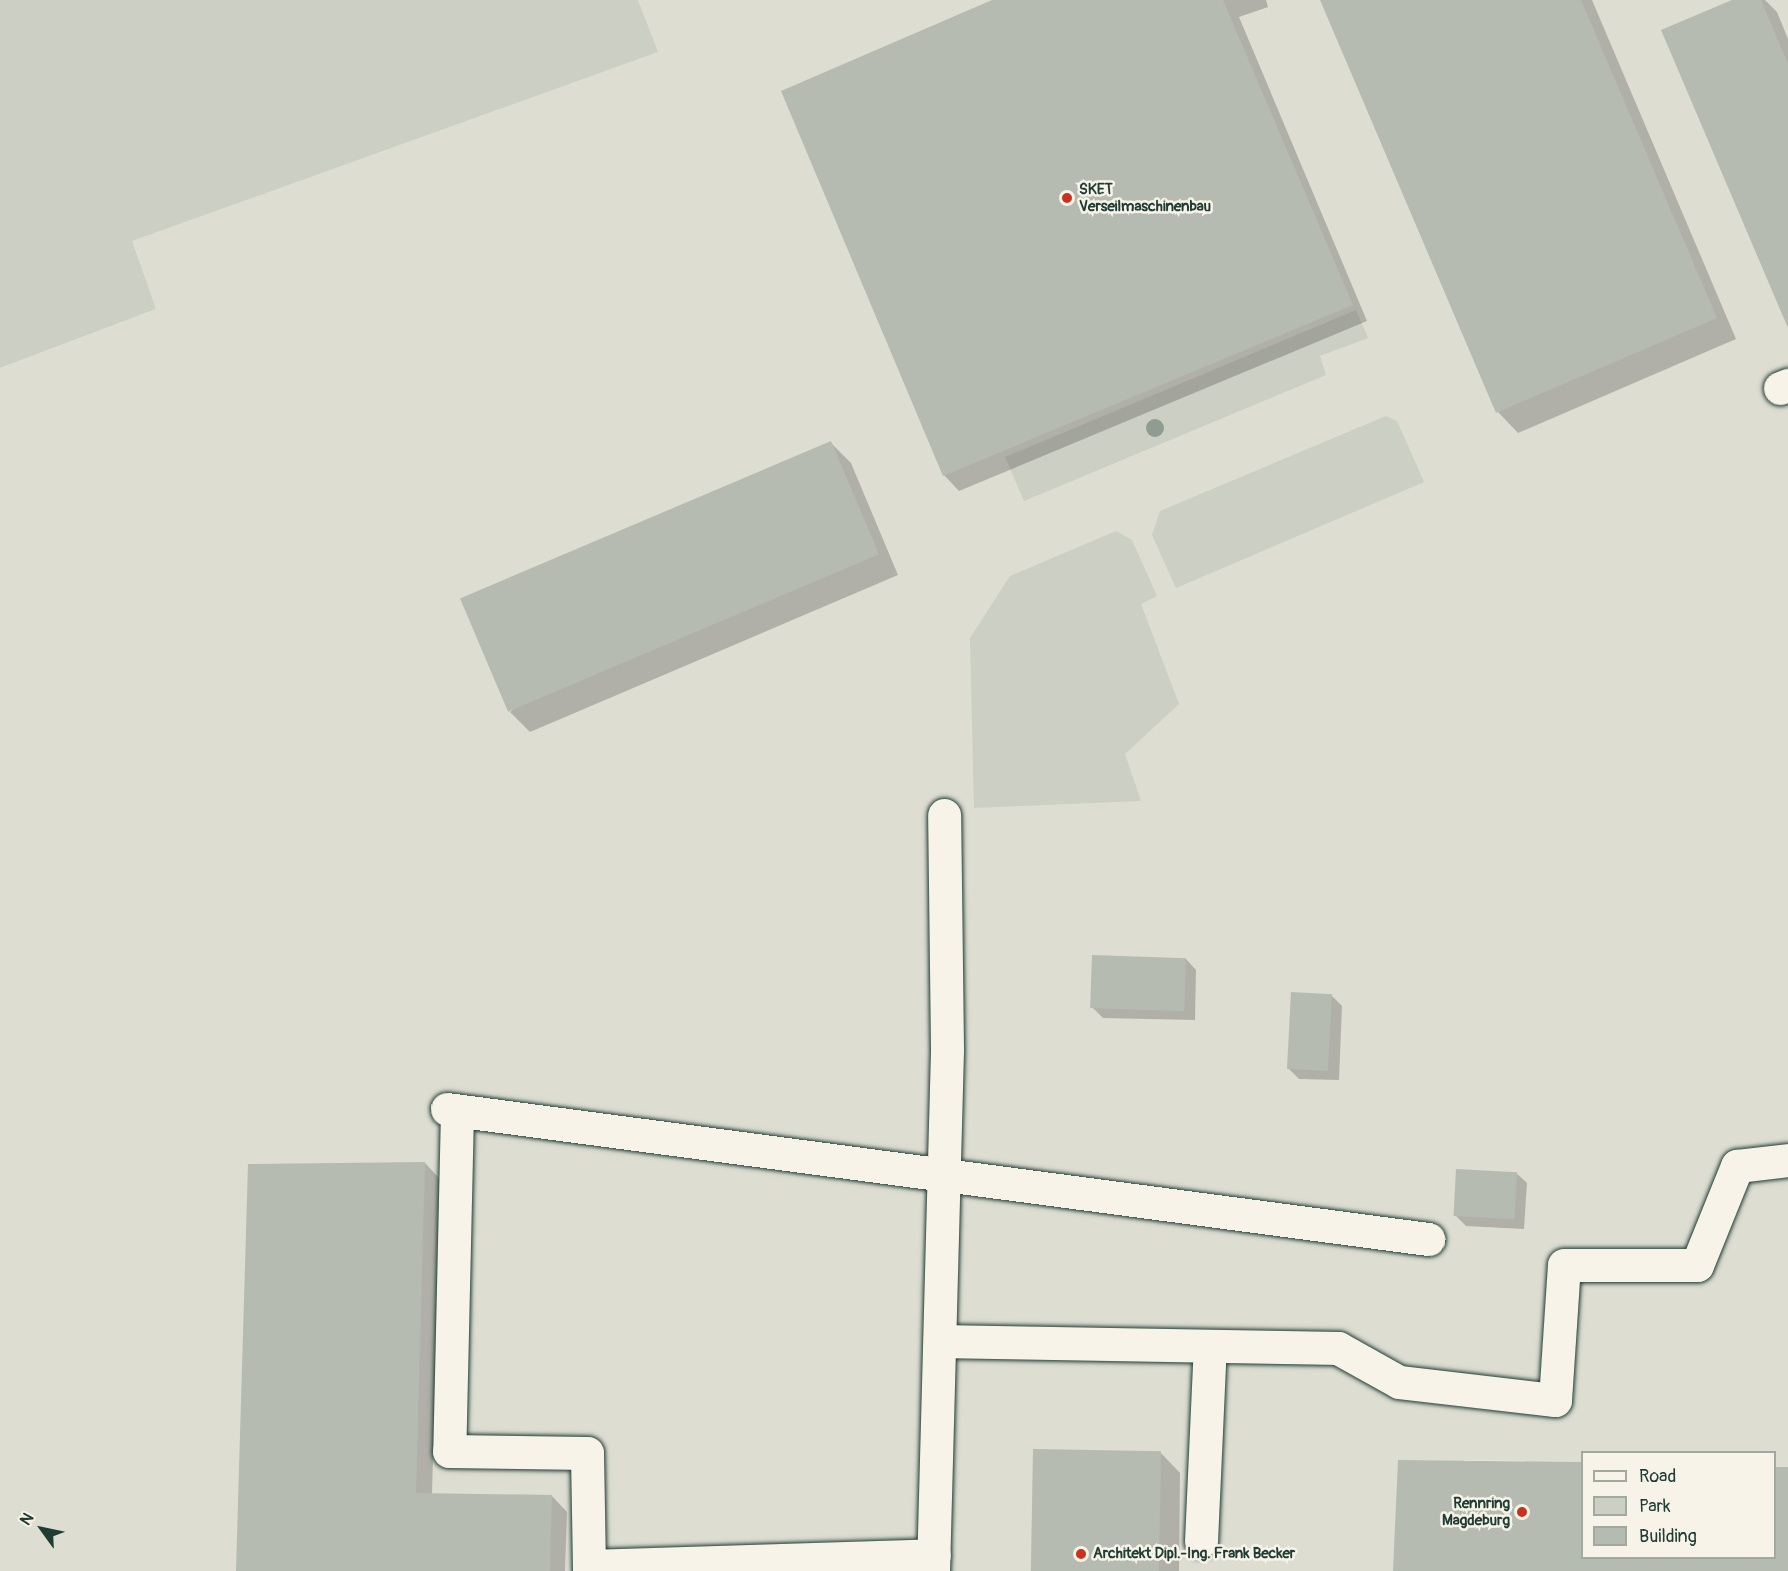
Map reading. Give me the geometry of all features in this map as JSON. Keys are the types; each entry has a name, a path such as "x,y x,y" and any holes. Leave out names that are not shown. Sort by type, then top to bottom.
{"street":[{"path":"944,815 948,1049 944,1173 940,1341 933,1563 589,1568 587,1453 449,1451 452,1110 944,1173 1428,1239"},
{"path":"940,1341 1338,1348 1399,1382 1555,1400 1564,1265 1697,1265 1737,1166 1788,1160"},
{"path":"1201,1541 1210,1346"}],"shaded area":[{"path":"638,0 1788,0 1788,1467 1776,1467 1776,1451 1581,1451 1581,1462 1464,1460 1459,1571 0,1571 0,368 156,309 131,241 657,52"}],"green space":[{"path":"0,0 638,0 658,52 132,241 156,309 0,368"},
{"path":"1356,310 1368,338 1320,356 1326,375 1024,501 1005,457"},
{"path":"1386,416 1397,421 1424,482 1176,588 1152,535 1160,511"},
{"path":"1116,531 1132,540 1157,596 1141,604 1179,704 1125,754 1141,801 974,808 970,638 1010,576"}],"building":[{"name":"SKET Verseilmaschinenbau","path":"992,0 1223,0 1353,305 943,476 781,91"},
{"path":"1320,0 1581,0 1717,318 1496,413"},
{"path":"1732,0 1761,0 1788,64 1788,328 1661,30"},
{"path":"831,441 879,554 508,712 460,598"},
{"path":"1092,955 1186,958 1184,1011 1090,1008"},
{"path":"1291,992 1332,994 1328,1071 1287,1069"},
{"path":"425,1162 416,1493 552,1495 550,1571 236,1571 248,1164"},
{"path":"1456,1169 1517,1172 1514,1219 1454,1216"},
{"path":"1033,1449 1161,1451 1159,1571 1031,1571"},
{"name":"Rennring Magdeburg","path":"1398,1460 1581,1462 1581,1559 1776,1559 1776,1467 1788,1467 1788,1571 1393,1571"}],"place":[{"name":"SKET Verseilmaschinenbau","path":"1067,198"},
{"name":"Rennring Magdeburg","path":"1522,1512"},
{"name":"Architekt Dipl.-Ing. Frank Becker","path":"1081,1554"}]}
